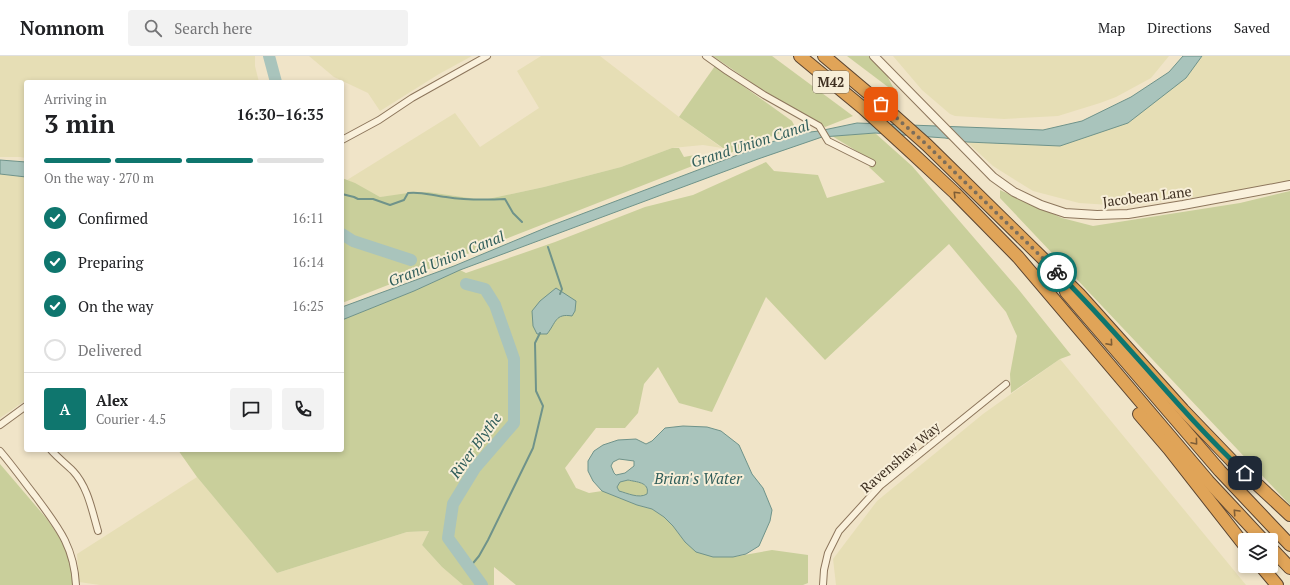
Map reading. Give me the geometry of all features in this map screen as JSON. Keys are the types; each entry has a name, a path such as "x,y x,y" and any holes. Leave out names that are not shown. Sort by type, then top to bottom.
{"highway":[{"name":"M42","path":"800,56 863,108 911,152 955,193 1018,257 1208,481 1256,533"},
{"name":"M42","path":"824,56 927,145 972,189 1028,248 1220,471 1290,545"},
{"path":"972,189 1079,294 1183,410 1234,463 1290,515"},
{"path":"976,215 1052,310 1169,450 1238,537"},
{"path":"1278,555 1290,568"},
{"path":"1267,573 1277,585"}],"street":[{"path":"344,139 379,120 412,98 487,56"},
{"path":"706,56 764,95 819,126 828,141 872,163"},
{"name":"Jacobean Lane","path":"874,56 993,177 1014,192 1041,205 1065,212 1096,215 1128,214 1191,204 1290,185"},
{"name":"Ravenshaw Way","path":"823,585 824,570 828,553 839,531 880,486 1006,384"},
{"path":"0,425 24,407"},
{"path":"0,451 13,466 61,532 71,554 76,573 76,585"},
{"path":"52,452 57,458 73,471 81,481 86,490 98,531"}],"shaded area":[{"path":"0,56 255,56 255,66 258,80 24,80 24,158 0,157"},
{"path":"309,56 472,56 439,74 380,111 368,93 344,82 344,80 334,77"},
{"path":"541,56 600,56 722,148 703,145 672,148 621,167 544,187 483,200 428,192 380,197 347,180 455,113 480,147 539,108 517,71"},
{"path":"893,56 1169,56 1151,78 1116,97 1058,116 1004,119 955,116 950,114 922,90"},
{"path":"1202,56 1290,56 1290,181 1222,194 1126,206 1079,203 1033,191 993,166 967,142 1060,146 1186,78"},
{"path":"0,174 24,177 24,401 0,418"},
{"path":"1060,359 1246,585 836,585 833,559 877,501 983,414"},
{"path":"197,477 277,573 407,532 429,531 422,545 442,567 463,585 100,585 79,582 77,554"}],"green space":[{"path":"713,56 772,56 853,116 825,127 761,89"},
{"path":"847,56 877,56 896,93"},
{"path":"715,66 792,121 795,127 730,153 679,117"},
{"path":"875,133 912,166 1019,290 1071,355 1060,359 1011,393 1010,374 1017,336 1006,312 949,244 825,360 766,297 712,412 679,403 658,367 644,384 638,413 625,428 596,428 565,468 576,488 589,493 602,491 637,505 652,509 664,517 673,526 685,542 733,557 772,550 808,555 808,583 803,585 516,585 494,567 494,585 463,585 442,567 422,545 429,531 407,532 277,573 197,477 179,452 344,452 344,319 414,291 460,270 466,273 555,242 645,207 693,195 766,162 774,171 818,175 827,198 885,182 869,167 873,161 832,136"},
{"path":"672,148 679,148 684,157 700,154 700,163 344,302 344,179 380,197 428,192 483,200 544,187 621,167"},
{"path":"1000,190 1062,218 1093,226 1240,203 1290,191 1290,505 1000,198"},
{"path":"0,464 47,519 66,547 73,585 0,585"},
{"path":"628,480 642,483 646,487 647,494 637,496 619,491 617,487 620,482"}],"water":[{"path":"1183,56 1202,56 1186,78 1128,123 1060,146 967,142 945,138 875,133 822,137 758,159 460,270 414,291 344,319 344,306 454,266 550,226 793,134 819,131 857,123 1043,130 1082,121 1131,97 1169,72"},
{"path":"0,160 24,162 24,177 0,174"},
{"path":"556,288 576,301 575,311 572,316 566,315 559,317 547,334 537,334 533,326 532,311 540,301"},
{"name":"Brian's Water","path":"683,426 707,427 721,431 739,445 752,474 763,488 772,510 770,521 759,546 746,554 733,557 713,557 696,552 685,542 664,517 652,509 637,505 602,491 593,481 588,471 588,461 594,451 603,445 618,440 636,439 646,444 652,441 665,428","holes":["619,459 634,461 634,466 625,473 616,475 611,466 613,462","628,480 642,483 646,487 647,494 637,496 619,491 617,487 620,482"]}],"waterway":[{"name":"River Blythe","path":"269,56 275,80"},
{"path":"344,194 358,199 373,199 390,205 404,200 408,193 422,193 461,199 505,199 513,213 522,222"},
{"name":"River Blythe","path":"344,235 353,241 411,260"},
{"path":"548,247 562,289 560,294"},
{"name":"River Blythe","path":"466,284 485,289 495,305 514,359 514,423 475,468 453,504 448,538 482,585"},
{"path":"469,568 479,556 488,540 533,448 543,406 536,391 535,343 540,333"}],"way so far":[{"path":"881,104 927,145 1057,272"}],"route":[{"path":"1057,272 1079,294 1183,410 1245,473"}],"water label":[{"name":"Grand Union Canal","path":"750,143"},
{"name":"Grand Union Canal","path":"446,258"}]}
